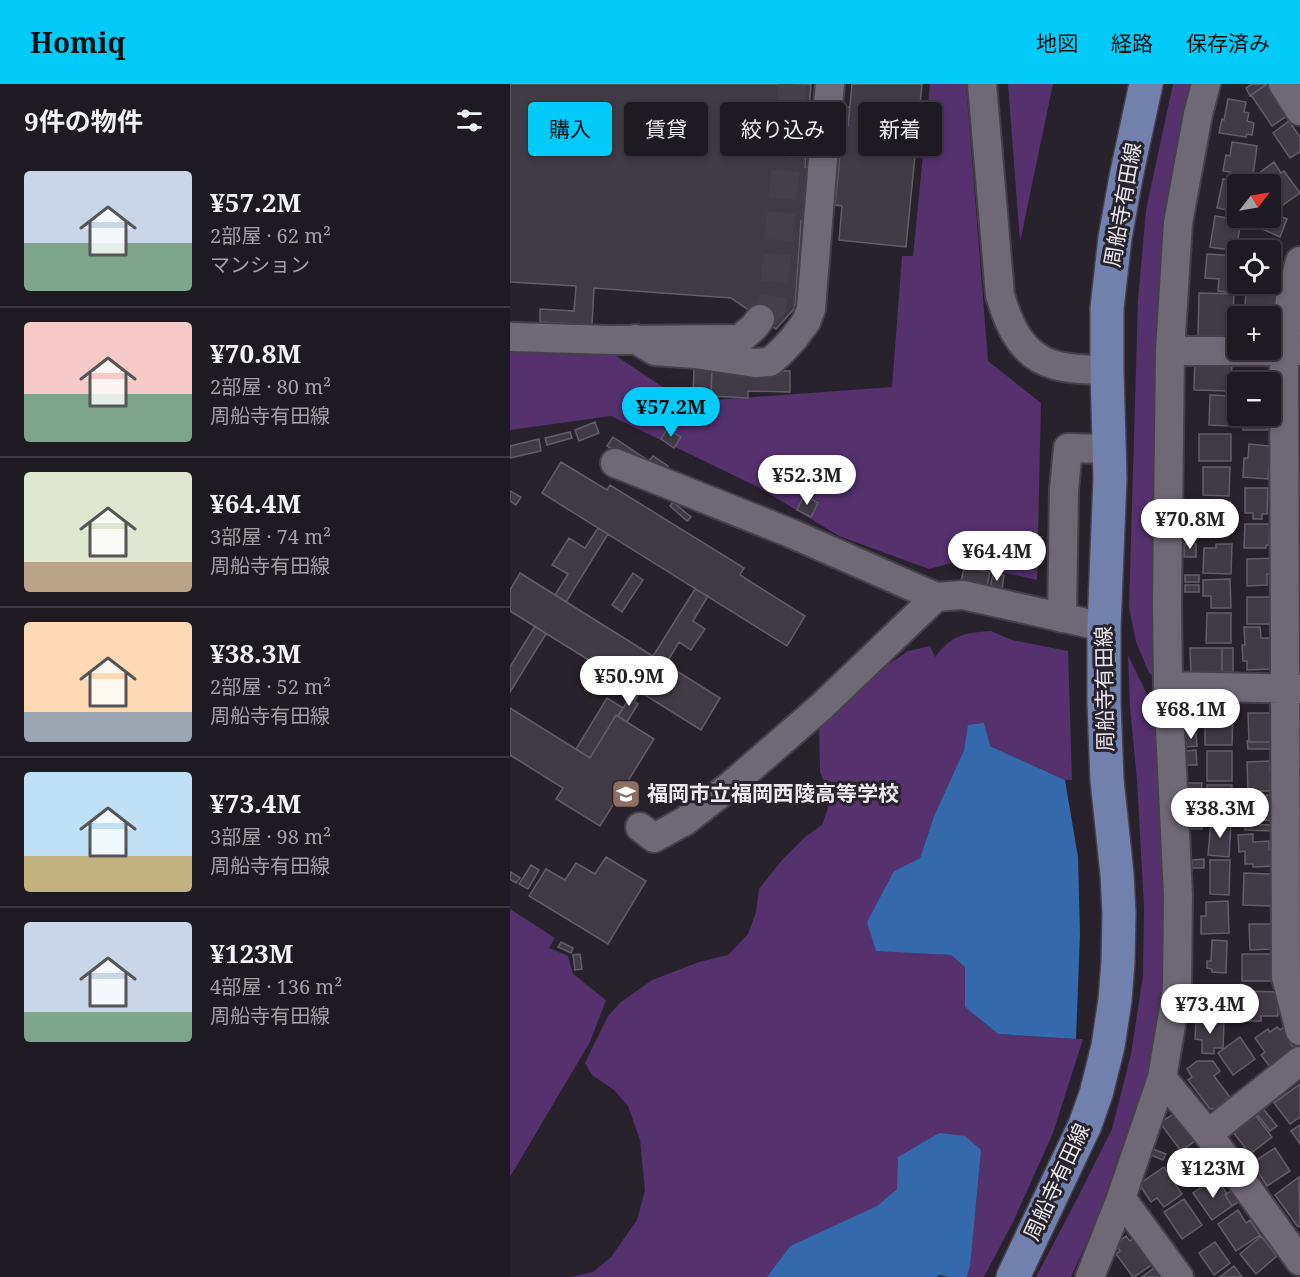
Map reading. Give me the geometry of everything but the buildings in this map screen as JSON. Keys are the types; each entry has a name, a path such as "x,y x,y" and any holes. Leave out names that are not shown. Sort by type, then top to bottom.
{"main road":[{"name":"周船寺有田線","path":"1013,1277 1085,1125 1096,1094 1115,1000 1119,913 1107,780 1104,704 1104,627 1110,478 1107,308 1115,238 1146,84"}],"street":[{"path":"982,84 1000,295 1005,314 1016,335 1035,357 1056,366 1107,370"},
{"path":"1090,1277 1162,1078 1177,989 1178,907 1168,686 1167,603 1170,351 1178,223 1198,114 1206,84"},
{"path":"1283,84 1300,111"},
{"path":"635,339 655,351 755,363 770,362 782,351 806,322 811,309 821,156"},
{"path":"1300,261 1290,299 1293,689 1286,977 1300,1031"},
{"path":"510,337 612,340 741,339 760,319"},
{"path":"1170,351 1292,351"},
{"path":"1062,618 1064,490 1068,448 1109,449"},
{"path":"615,463 788,532 936,597 963,596 1104,627"},
{"path":"640,827 654,838 685,820 730,786 821,707 936,597"},
{"path":"1168,686 1293,689"},
{"path":"1208,1134 1300,1061"},
{"path":"1162,1078 1208,1134 1300,1261"},
{"path":"1120,1198 1179,1277"}],"shaded area":[{"path":"930,84 966,84 988,361 1041,403 1037,580 956,562 929,569 839,536 760,488 611,416 510,430 510,346 603,347 685,402 892,387 902,256 913,256 923,156 942,156 942,102 928,102"},
{"path":"1008,84 1053,84 1020,242"},
{"path":"1173,84 1197,84 1161,682 1149,673 1136,642 1129,607 1138,300 1146,210"},
{"path":"991,631 1012,640 1068,651 1072,780 1065,780 990,746 969,725 964,750 934,816 920,858 894,871 876,950 951,955 965,967 965,1007 998,1034 1083,1039 1053,1133 1013,1222 984,1277 967,1277 970,1266 897,1189 878,1206 790,1246 767,1277 570,1277 593,1272 611,1257 637,1220 645,1190 640,1140 628,1106 614,1090 592,1075 585,1063 608,1016 621,1002 652,980 699,962 728,955 748,934 756,912 759,889 782,860 805,837 822,825 831,799 820,772 819,724 854,688 908,651 930,646 935,657 960,636"},
{"path":"1128,655 1155,711 1166,900 1163,991 1152,1067 1128,1143 1071,1277 1036,1277 1112,1129 1131,1054 1143,976 1144,907"},
{"path":"510,909 555,938 549,948 568,956 573,974 606,1000 590,1042 510,1177"}],"water":[{"path":"984,723 990,746 1065,780 1078,857 1080,934 1076,1039 998,1034 965,1007 965,967 951,955 876,951 867,922 894,871 920,858 934,816 964,750 968,725"},
{"path":"939,1133 965,1136 981,1150 967,1277 939,1275 937,1277 767,1277 790,1246 877,1206 897,1189 898,1157"}],"tunnel":[{"path":"791,102 792,84"},
{"path":"760,319 772,307 787,156"}],"place":[{"name":"福岡市立福岡西陵高等学校","path":"626,794"}]}
